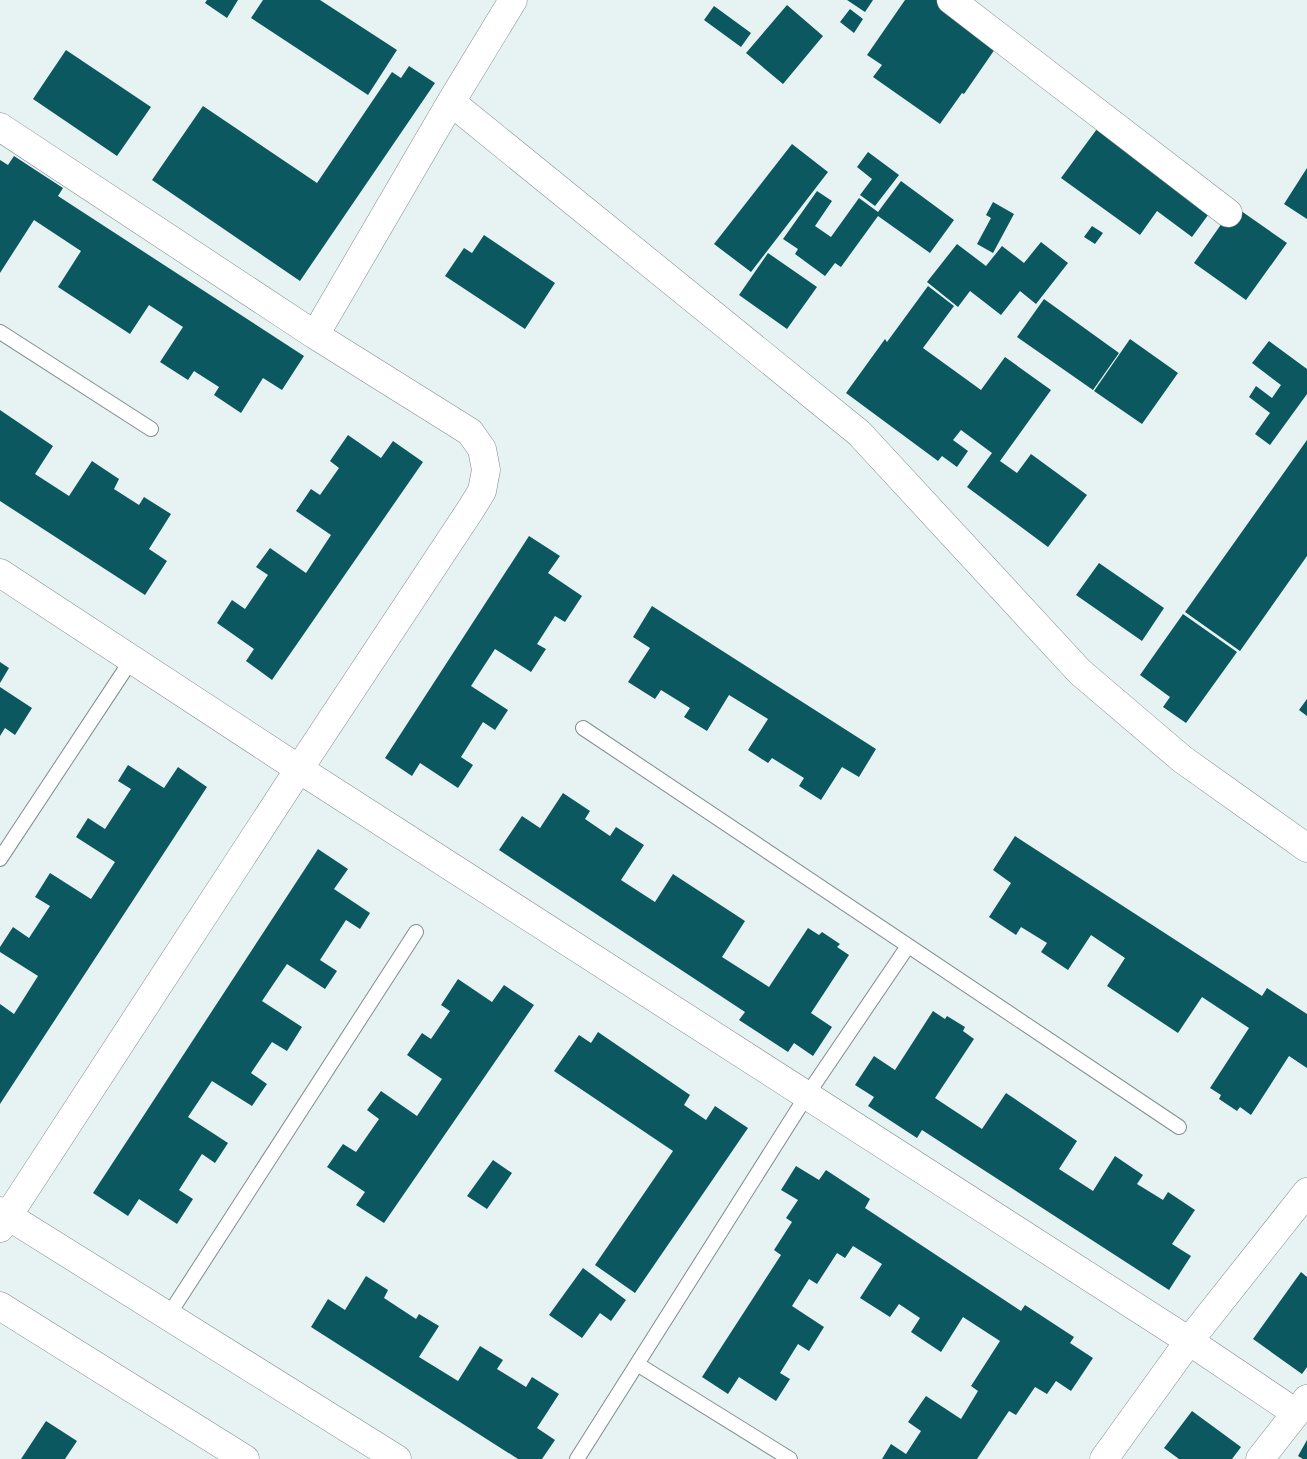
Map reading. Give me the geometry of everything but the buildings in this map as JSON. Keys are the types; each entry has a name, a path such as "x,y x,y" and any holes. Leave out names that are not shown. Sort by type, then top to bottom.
{"street":[{"path":"315,335 513,0"},
{"path":"951,0 1228,213"},
{"path":"451,102 859,433 1080,672 1182,759 1305,844"},
{"path":"0,128 315,335 470,432 482,449 486,470 482,491 475,503 3,1218 168,1316 397,1459"},
{"path":"0,573 298,769 1189,1341 1302,1406 1260,1459"},
{"path":"1104,1459 1189,1341 1307,1192"},
{"path":"0,1306 246,1459"}],"lane":[{"path":"0,332 150,429"},
{"path":"0,859 132,659"},
{"path":"583,728 1179,1127"},
{"path":"168,1316 416,932"},
{"path":"578,1459 807,1094 908,946"},
{"path":"636,1364 790,1459"}]}
